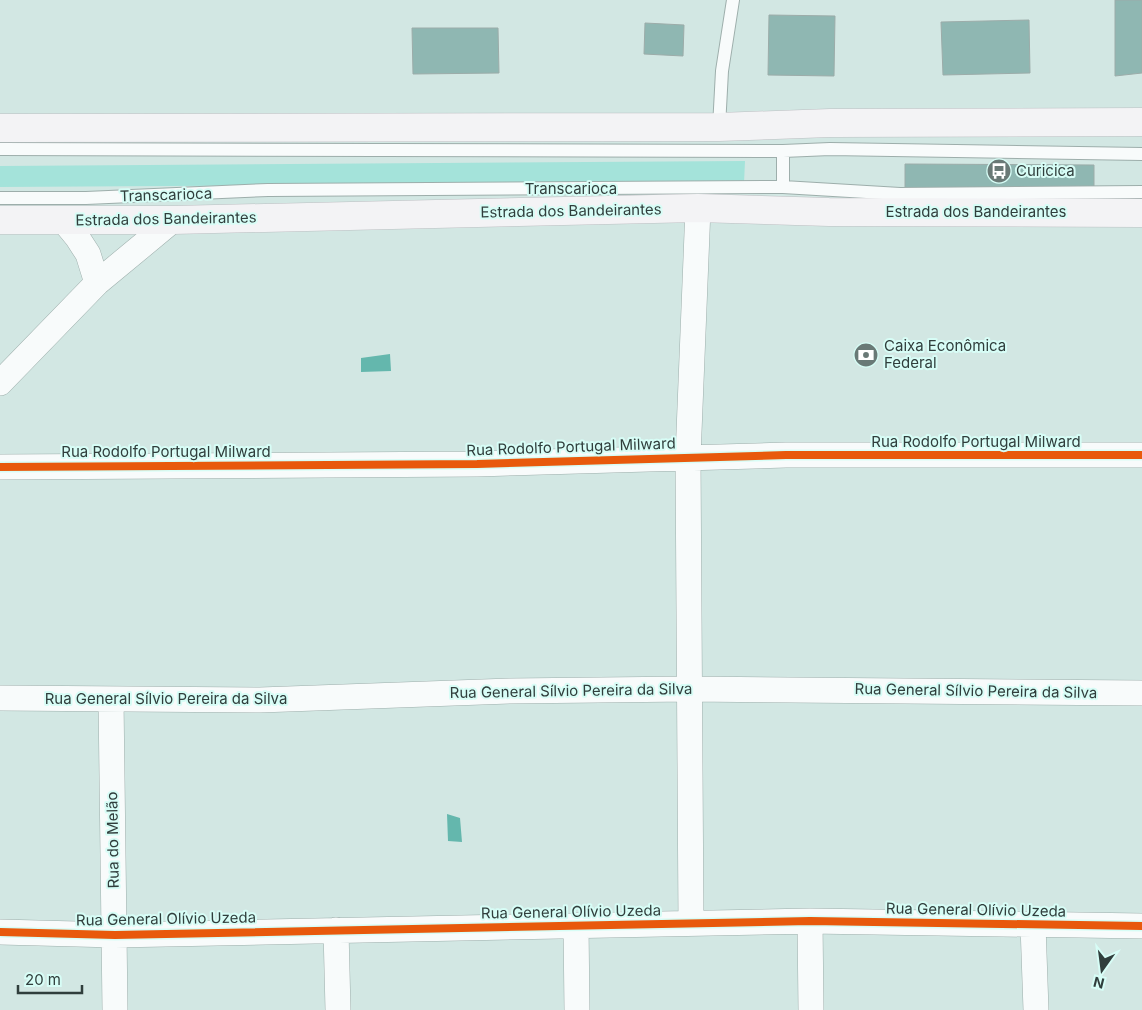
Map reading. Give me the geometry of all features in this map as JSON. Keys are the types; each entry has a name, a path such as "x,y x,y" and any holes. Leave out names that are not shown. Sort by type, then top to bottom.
{"main road":[{"path":"0,128 719,126 830,123 1142,122"},
{"name":"Estrada dos Bandeirantes","path":"0,220 173,220 698,208 829,212 1142,213"}],"street":[{"path":"691,923 688,457 698,208"},
{"path":"63,220 88,254 97,283"},
{"path":"0,383 97,283 173,220"},
{"name":"Rua Rodolfo Portugal Milward","path":"0,467 477,464 688,457 1142,455"},
{"name":"Rua General Sílvio Pereira da Silva","path":"0,698 260,700 510,691 689,689 1142,693"},
{"name":"Rua do Melão","path":"111,699 115,1010"},
{"path":"810,921 811,1010"},
{"name":"Rua General Olívio Uzeda","path":"0,932 114,935 810,921 1142,926"},
{"path":"576,925 577,1010"},
{"path":"1033,925 1036,1010"},
{"path":"336,930 338,1010"}],"lane":[{"path":"719,126 722,71 733,0"},
{"path":"0,149 830,149 1142,154"},
{"path":"783,150 783,187"},
{"name":"Transcarioca","path":"0,198 86,198 268,190 783,187 900,194 1142,192"}],"shaded area":[{"path":"745,161 744,183 0,187 0,166"},
{"path":"390,354 391,371 361,372 361,358"},
{"path":"447,814 460,818 462,842 448,841"}],"building":[{"path":"1115,0 1142,0 1142,73 1115,76"},
{"path":"769,15 835,16 834,76 768,75"},
{"path":"1029,20 1030,73 943,75 941,22"},
{"path":"645,23 684,25 683,56 644,54"},
{"path":"412,28 498,28 499,73 413,74"},
{"name":"Curicica","path":"905,164 1094,165 1094,188 905,188"}],"cycle path":[{"path":"0,467 477,464 786,455 1142,455"},
{"path":"0,932 115,935 810,921 1142,926"}],"place":[{"name":"Curicica","path":"999,171"},
{"name":"Caixa Econômica Federal","path":"866,355"}]}
